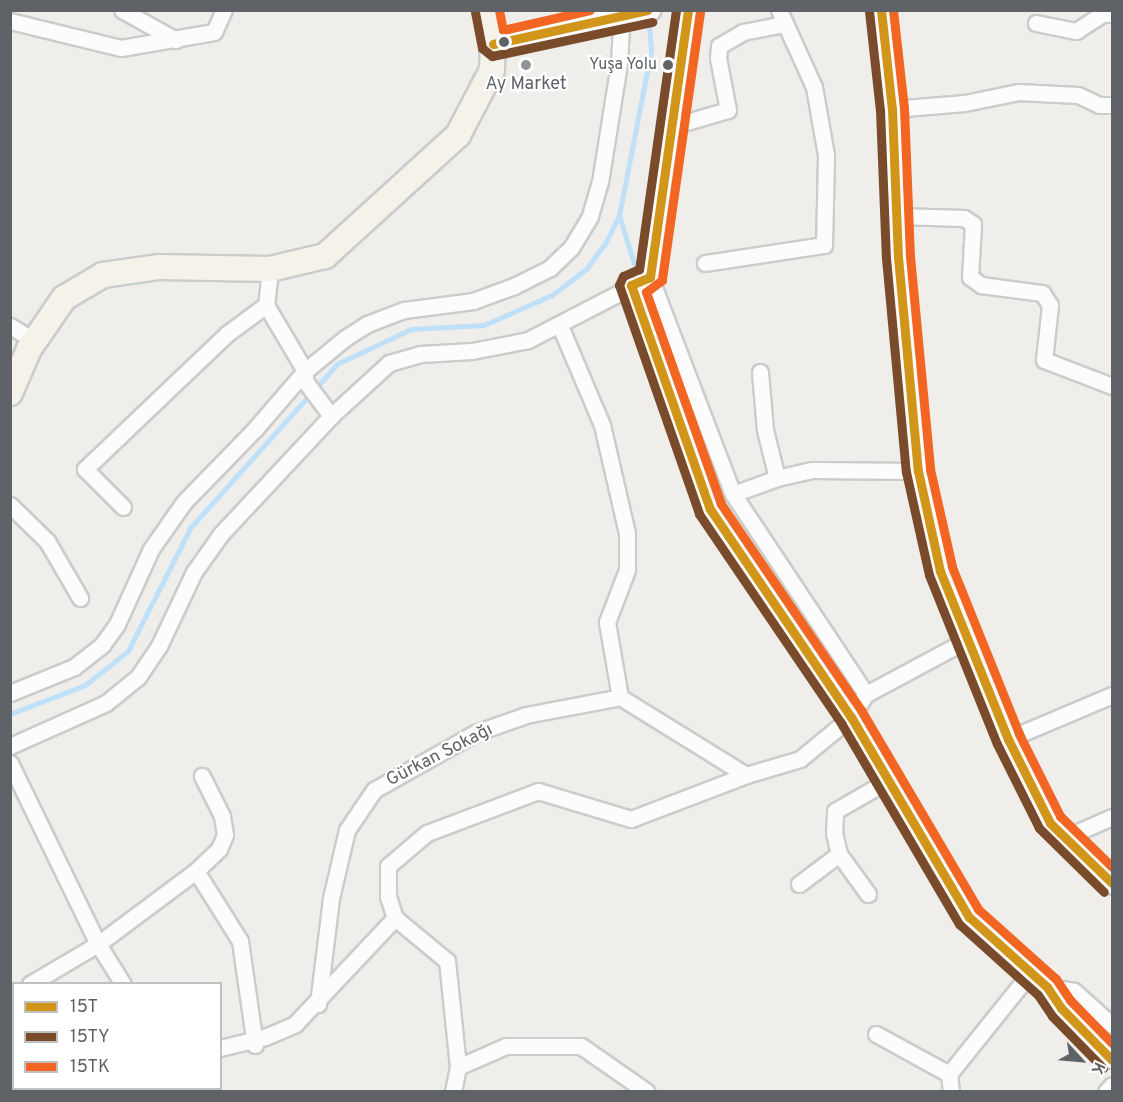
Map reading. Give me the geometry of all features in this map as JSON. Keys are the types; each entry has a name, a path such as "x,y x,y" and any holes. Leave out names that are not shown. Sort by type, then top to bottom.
{"main road":[{"path":"10,393 35,341 64,298 103,275 159,267 270,269 325,256 427,167 458,135 492,70 493,44 487,10"}],"street":[{"path":"122,10 176,40"},
{"path":"10,21 122,48 214,32 224,10"},
{"path":"688,10 669,127 650,277 733,494 866,694"},
{"path":"880,10 892,109 898,257 918,471 940,571 965,641 1008,739 1050,823 1113,883"},
{"path":"10,693 74,667 102,645 117,624 151,549 172,518 305,376 367,324 404,310 473,301 514,286 550,268 572,248 590,216 600,182 631,14 493,44"},
{"path":"1036,23 1076,32 1102,14 1113,14"},
{"path":"669,127 728,110 718,58 719,46 743,32 782,17 814,87 826,155 824,245 705,263"},
{"path":"892,109 965,103 1018,92 1078,95 1099,105 1113,105"},
{"path":"898,216 964,219 973,224 970,277 981,285 1042,293 1050,305 1044,360 1113,386"},
{"path":"270,269 266,305 305,376 328,412"},
{"path":"10,746 106,703 138,677 159,646 205,553 328,412 389,363 420,354 472,351 528,340 560,326 631,285 650,277"},
{"path":"631,285 710,509 851,717 969,916 1032,972 1047,987 1061,1008 1113,1060"},
{"path":"123,507 85,469 228,333 266,305"},
{"path":"10,326 35,341"},
{"path":"560,326 602,425 627,533 627,570 607,622 620,697 746,775"},
{"path":"760,372 765,430 777,478"},
{"path":"733,494 777,478 812,470 918,471"},
{"path":"10,505 47,541 80,598"},
{"path":"453,1092 458,1067 447,961 395,918 387,897 388,866 427,833 538,791 631,819 746,775 800,759 851,717 866,694 965,641"},
{"path":"1008,739 1113,695"},
{"name":"Gürkan Sokağı","path":"318,1004 331,898 347,831 374,790 475,733 525,716 620,697"},
{"path":"10,764 98,945 122,982"},
{"path":"33,982 98,945 196,871 219,849 225,835 222,816 201,776"},
{"path":"868,894 839,854 834,833 835,811 889,780"},
{"path":"1064,838 1113,817"},
{"path":"799,884 839,854"},
{"path":"196,871 240,941 255,1042"},
{"path":"222,1048 255,1042 295,1024 318,1004 395,918"},
{"path":"951,1092 949,1074 1032,972"},
{"path":"1047,987 1074,991 1113,1025"},
{"path":"876,1034 949,1074"},
{"path":"458,1067 506,1046 580,1046 647,1092"},
{"path":"1106,1092 1113,1085"}],"waterway":[{"path":"648,14 651,51 619,215 659,344"},
{"path":"10,714 85,685 128,651 190,528 337,364 411,329 484,325 552,295 587,268 606,242 619,215"},
{"path":"679,398 717,503 845,692"},
{"path":"1061,997 1112,1042"}],"transit line":[{"name":"15TK","path":"499,10 503,30 590,10"},
{"name":"15T","path":"493,44 647,10"},
{"name":"15TY","path":"676,10 639,269 623,276 619,285 699,514 841,723 959,924 1038,995 1052,1016 1103,1068"},
{"name":"15T","path":"688,10 650,277 631,285 710,509 851,717 969,917 1047,987 1061,1008 1112,1060"},
{"name":"15T","path":"881,10 892,109 898,257 918,471 940,571 1008,739 1050,823 1112,883"},
{"name":"15TK","path":"893,10 904,108 910,256 930,469 952,567 1019,734 1060,816 1112,867"},
{"name":"15TY","path":"869,11 880,110 886,258 906,472 929,575 997,744 1039,828 1104,892"},
{"name":"15TY","path":"475,12 482,48 492,56 652,22"},
{"name":"15TK","path":"700,12 662,280 646,292 721,504 861,710 978,909 1056,979 1070,1000 1112,1043"}],"place":[{"name":"Ay Market","path":"526,65"},
{"name":"Yuşa Yolu","path":"668,65"}]}
